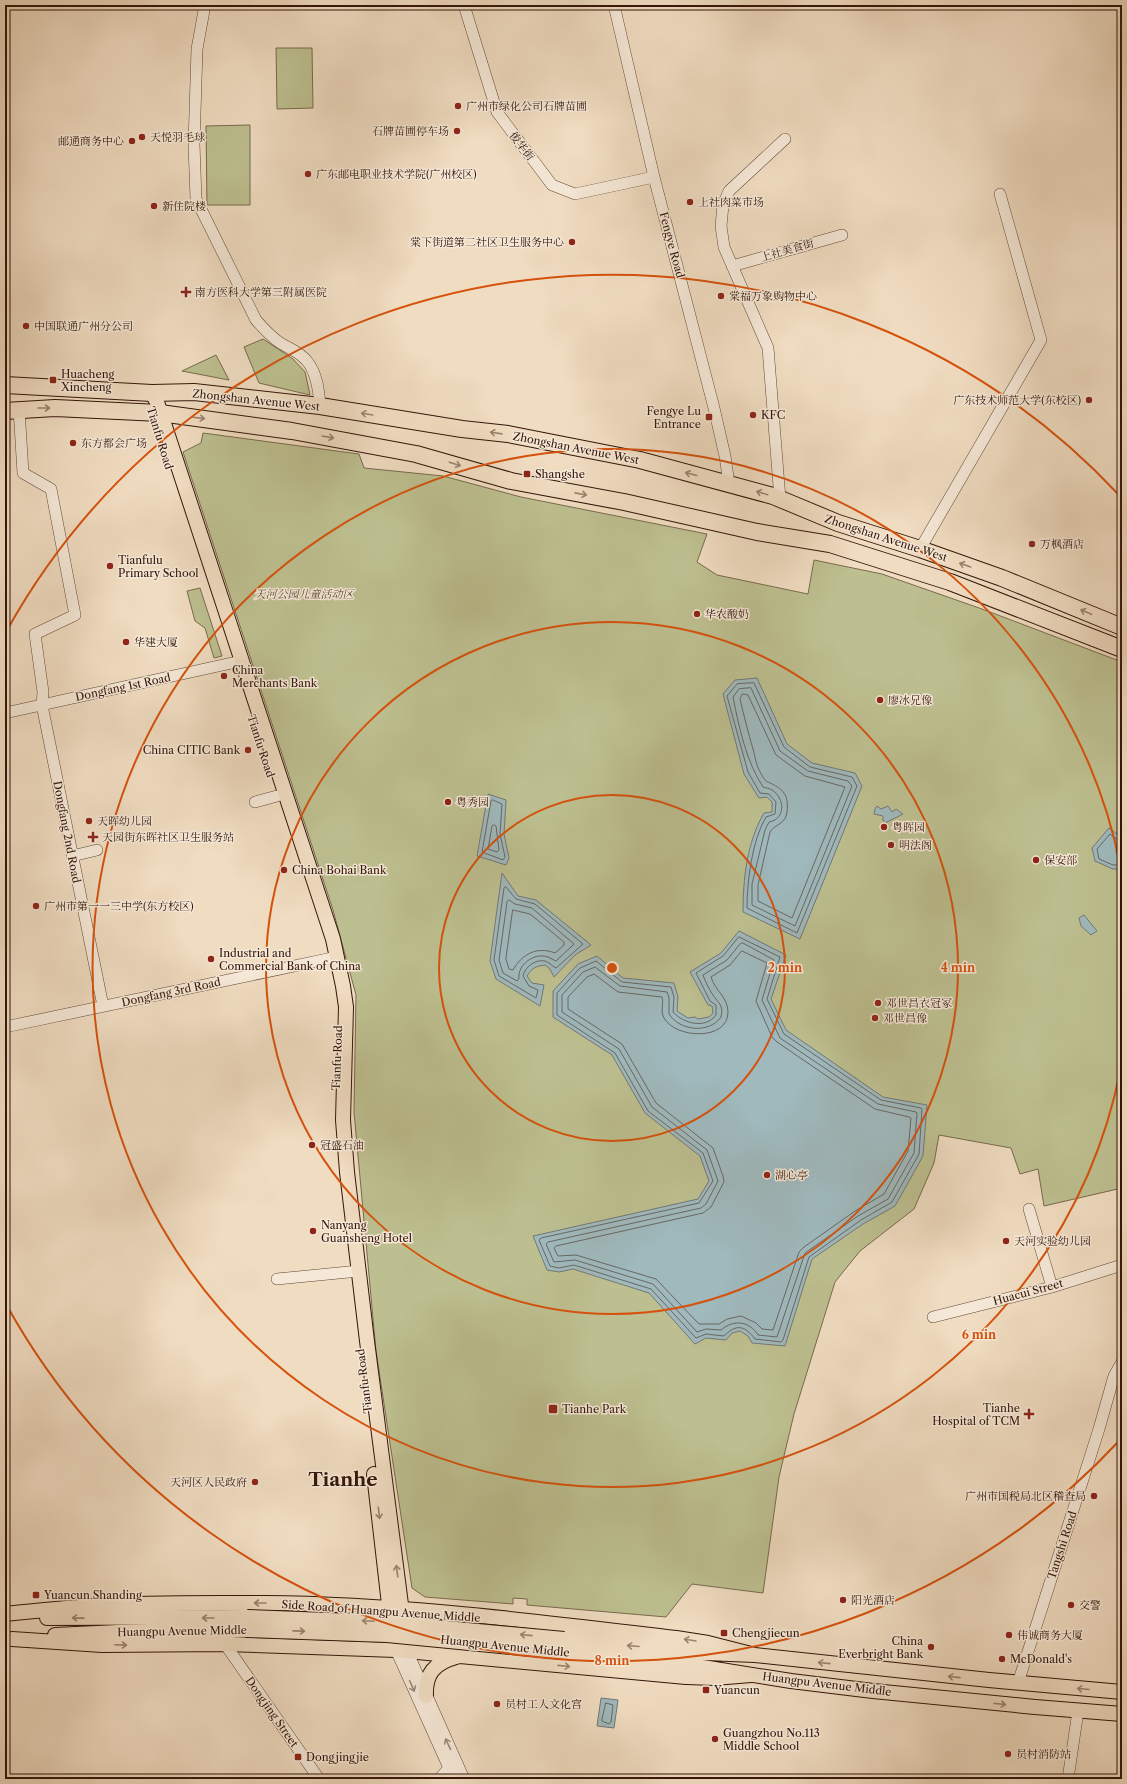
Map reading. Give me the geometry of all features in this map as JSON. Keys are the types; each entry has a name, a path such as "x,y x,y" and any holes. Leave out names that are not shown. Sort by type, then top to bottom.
{"highway":[{"name":"Zhongshan Avenue West","path":"5,384 152,393 194,392 320,406 462,429 516,436 640,460 780,499 838,523 920,549 1002,578 1122,627"},
{"name":"Zhongshan Avenue West","path":"12,410 55,408 156,413 292,431 388,448 434,458 511,481 624,502 757,532 830,544 950,582 1122,650"}],"main road":[{"name":"Tianfu Road","path":"152,393 149,401 156,413 237,662 278,796 333,958 346,1006 344,1128 355,1271 401,1650"},
{"name":"Tianfu Road","path":"237,662 333,939 333,958"},
{"name":"Side Road of Huangpu Avenue Middle","path":"5,1614 121,1605 266,1603 327,1605 396,1609 676,1638 708,1643 755,1655"},
{"path":"325,1646 338,1640 342,1636 344,1629 342,1616 327,1605"},
{"name":"Huangpu Avenue Middle","path":"5,1617 111,1618 246,1624 394,1636 755,1655 1018,1683 1122,1692"},
{"path":"484,1658 472,1646 471,1635 475,1625 488,1618"},
{"name":"Huangpu Avenue Middle","path":"9,1639 246,1624"},
{"path":"9,1639 128,1646 225,1644 325,1646 401,1650 693,1678 751,1675"},
{"name":"Huangpu Avenue Middle","path":"564,1645 689,1666 873,1691 1122,1714"},
{"path":"426,1696 426,1682 432,1671 443,1661 460,1656"}],"street":[{"path":"205,5 197,49 194,144 196,199 256,320 277,341 302,356 312,369 320,406"},
{"name":"俊华街","path":"464,5 497,112 552,185 575,194 654,177"},
{"name":"Fengye Road","path":"614,5 654,177 712,401 725,456 729,484"},
{"path":"780,499 768,348 724,247 721,226 723,205 729,191 785,139"},
{"path":"920,549 1041,340 1000,194"},
{"name":"上社美食街","path":"732,266 842,235"},
{"name":"Dongfang 2nd Road","path":"12,410 23,473 51,489 75,615 35,634 43,692 42,705 103,1006"},
{"name":"Dongfang 1st Road","path":"5,713 237,662"},
{"path":"254,802 278,796"},
{"path":"72,856 97,850"},
{"name":"Dongfang 3rd Road","path":"5,1027 333,958"},
{"path":"1029,1209 1052,1287"},
{"name":"Huacui Street","path":"933,1317 1052,1287 1122,1265"},
{"path":"277,1279 355,1271"},
{"name":"Tangshi Road","path":"1018,1683 1099,1428 1114,1376 1122,1362"},
{"name":"Dongjing Street","path":"225,1644 319,1779"},
{"path":"401,1650 426,1696 464,1779"},
{"path":"401,1650 454,1779"},
{"path":"1068,1779 1078,1711"},
{"path":"439,1779 449,1768"}],"green space":[{"path":"276,48 312,48 313,108 277,109"},
{"path":"250,125 250,205 207,205 206,126"},
{"path":"263,339 293,359 305,372 310,395 259,383 244,347"},
{"path":"216,355 229,380 182,371"},
{"name":"Tianhe Park","path":"203,433 359,454 364,468 443,476 521,497 707,534 697,562 717,575 808,594 814,560 882,574 982,609 1122,662 1122,1188 1044,1206 1038,1169 1020,1174 1011,1148 939,1135 934,1163 914,1209 860,1251 835,1282 794,1414 779,1477 763,1593 692,1584 666,1617 527,1605 527,1599 513,1598 513,1604 425,1597 412,1588 376,1351 354,1112 356,995 333,910 183,452 201,443"},
{"path":"200,588 222,656 214,658 205,628 195,621 187,591"}],"water":[{"path":"757,678 787,744 812,763 855,773 862,786 800,939 743,912 745,874 750,848 758,824 764,813 772,812 772,802 767,797 759,798 744,774 723,694 735,680"},
{"path":"488,794 506,800 504,834 509,858 506,865 477,856"},
{"path":"877,806 881,809 888,806 892,812 896,809 903,814 885,823 883,816 874,814"},
{"path":"1109,828 1121,837 1119,850 1122,851 1122,869 1113,869 1095,861 1092,848"},
{"path":"502,873 518,896 536,900 591,945 575,955 554,977 550,969 545,965 537,967 531,971 527,976 532,983 544,985 540,1006 496,979 490,961"},
{"path":"1084,915 1097,931 1091,935 1081,926 1079,918"},
{"path":"739,931 786,955 771,999 786,1030 883,1097 927,1105 923,1156 895,1206 863,1224 812,1259 785,1346 752,1343 748,1336 740,1331 732,1333 726,1340 706,1338 695,1344 649,1293 573,1269 559,1272 547,1270 533,1236 698,1199 709,1181 700,1156 645,1113 612,1055 553,1017 553,991 578,964 597,956 623,978 674,983 678,997 677,1011 688,1018 695,1017 698,1019 709,1017 713,1013 712,1006 708,1005 690,972 721,953"},
{"path":"601,1698 618,1700 614,1728 597,1726"}],"place":[{"name":"广州市绿化公司石牌苗圃","path":"458,106"},
{"name":"石牌苗圃停车场","path":"457,131"},
{"name":"天悦羽毛球","path":"142,137"},
{"name":"邮通商务中心","path":"132,141"},
{"name":"广东邮电职业技术学院(广州校区)","path":"308,174"},
{"name":"上社肉菜市场","path":"690,202"},
{"name":"新住院楼","path":"154,206"},
{"name":"棠下街道第二社区卫生服务中心","path":"572,242"},
{"name":"南方医科大学第三附属医院","path":"186,292"},
{"name":"棠福万象购物中心","path":"721,296"},
{"name":"中国联通广州分公司","path":"26,326"},
{"name":"Huacheng Xincheng","path":"53,380"},
{"name":"广东技术师范大学(东校区)","path":"1089,400"},
{"name":"KFC","path":"753,415"},
{"name":"Fengye Lu Entrance","path":"709,417"},
{"name":"东方都会广场","path":"73,443"},
{"name":"Shangshe","path":"527,474"},
{"name":"万枫酒店","path":"1032,544"},
{"name":"Tianfulu Primary School","path":"110,566"},
{"name":"华农酸奶","path":"697,614"},
{"name":"华建大厦","path":"126,642"},
{"name":"China Merchants Bank","path":"224,676"},
{"name":"廖冰兄像","path":"880,700"},
{"name":"China CITIC Bank","path":"248,750"},
{"name":"粤秀园","path":"448,802"},
{"name":"天晖幼儿园","path":"89,821"},
{"name":"粤晖园","path":"884,827"},
{"name":"天园街东晖社区卫生服务站","path":"93,837"},
{"name":"明法阁","path":"891,845"},
{"name":"保安部","path":"1036,860"},
{"name":"China Bohai Bank","path":"284,870"},
{"name":"广州市第一一三中学(东方校区)","path":"36,906"},
{"name":"Industrial and Commercial Bank of China","path":"211,959"},
{"name":"邓世昌衣冠冢","path":"878,1003"},
{"name":"邓世昌像","path":"875,1018"},
{"name":"冠盛石油","path":"312,1145"},
{"name":"湖心亭","path":"767,1175"},
{"name":"Nanyang Guansheng Hotel","path":"313,1231"},
{"name":"天河实验幼儿园","path":"1006,1241"},
{"name":"Tianhe Park","path":"553,1409"},
{"name":"Tianhe Hospital of TCM","path":"1029,1414"},
{"name":"天河区人民政府","path":"255,1482"},
{"name":"广州市国税局北区稽查局","path":"1094,1496"},
{"name":"Yuancun Shanding","path":"36,1595"},
{"name":"阳光酒店","path":"843,1600"},
{"name":"交警","path":"1071,1605"},
{"name":"Chengjiecun","path":"724,1633"},
{"name":"伟诚商务大厦","path":"1009,1635"},
{"name":"China Everbright Bank","path":"931,1647"},
{"name":"McDonald's","path":"1002,1659"},
{"name":"Yuancun","path":"706,1690"},
{"name":"员村工人文化宫","path":"497,1704"},
{"name":"Guangzhou No.113 Middle School","path":"715,1739"},
{"name":"员村消防站","path":"1008,1754"},
{"name":"Dongjingjie","path":"298,1757"}],"district":[{"name":"Tianhe","path":"343,1479"}],"park label":[{"name":"天河公园儿童活动区","path":"304,594"}]}
